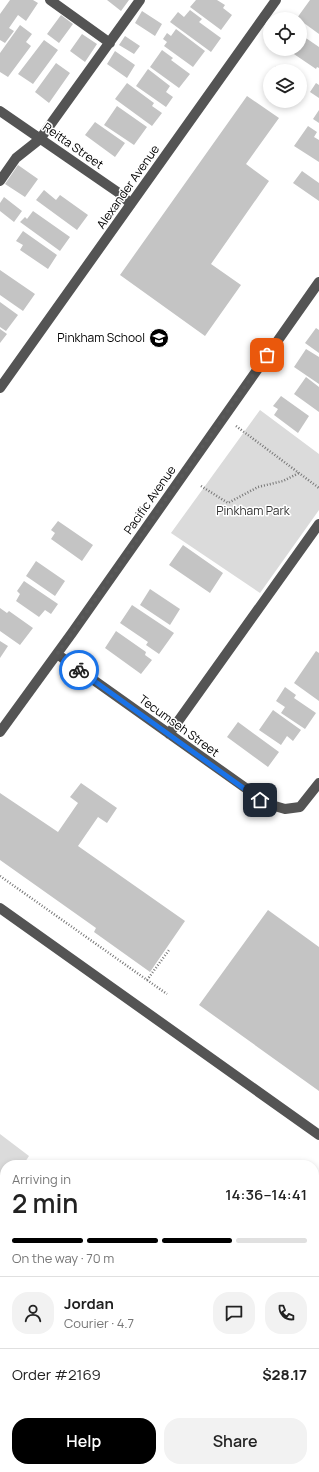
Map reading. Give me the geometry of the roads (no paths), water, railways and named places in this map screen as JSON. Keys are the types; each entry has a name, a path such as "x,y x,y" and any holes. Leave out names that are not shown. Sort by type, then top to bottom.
{"street":[{"path":"50,0 110,43"},
{"path":"0,181 16,158 40,140 140,0"},
{"name":"Alexander Avenue","path":"0,388 273,1"},
{"name":"Reitta Street","path":"0,111 119,193 131,204"},
{"name":"Pacific Avenue","path":"0,732 57,654 319,282"},
{"path":"169,734 319,524"},
{"name":"Tecumseh Street","path":"57,654 260,800 274,807 290,809 303,804 319,783"},
{"path":"0,908 319,1135"}],"place":[{"name":"Pinkham School","path":"159,338"}],"park label":[{"name":"Pinkham Park","path":"253,511"}]}
